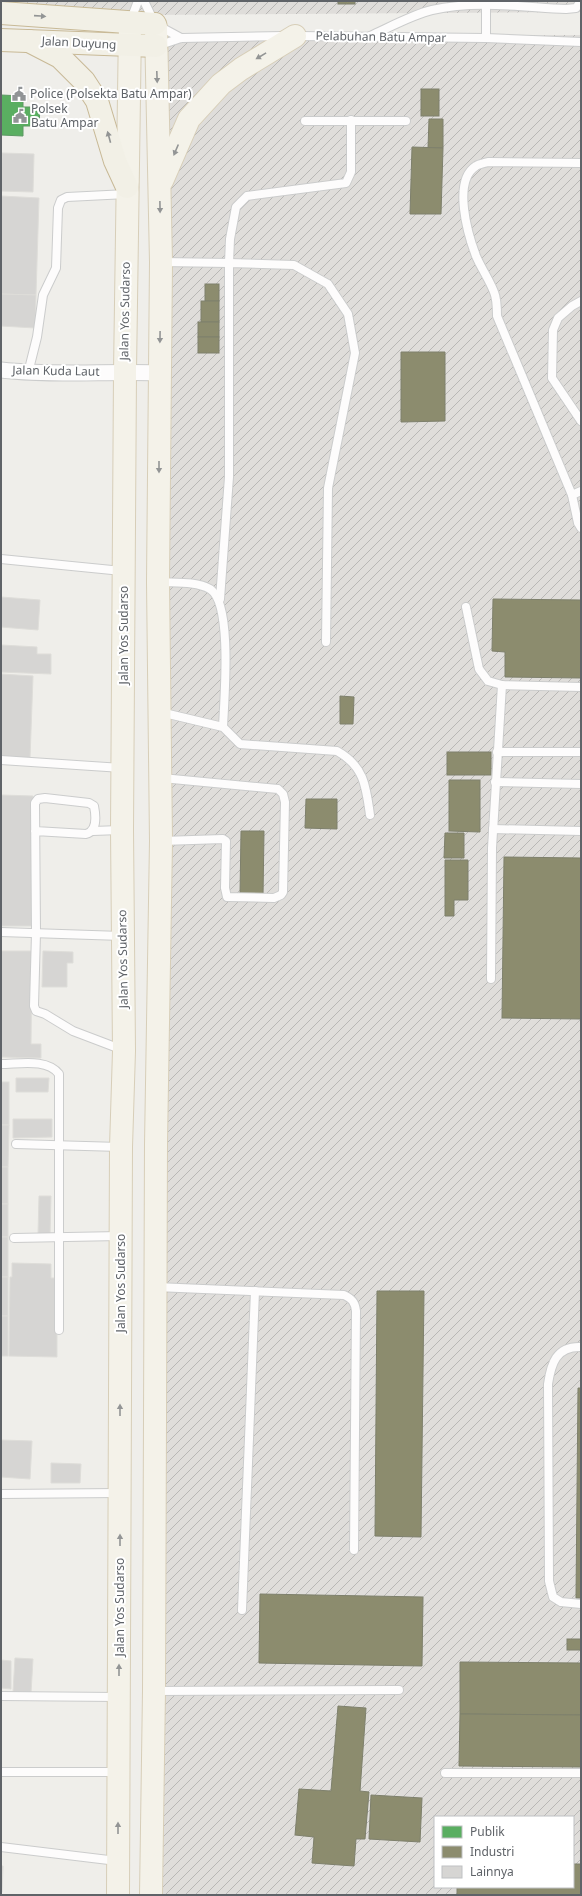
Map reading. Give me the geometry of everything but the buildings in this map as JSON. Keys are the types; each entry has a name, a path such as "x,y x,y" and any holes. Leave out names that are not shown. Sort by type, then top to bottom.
{"highway":[{"name":"Jalan Duyung","path":"1,13 155,24"},
{"name":"Jalan Duyung","path":"1,40 156,46"},
{"path":"29,41 60,57 84,81 97,101 115,161 127,190"}],"main road":[{"name":"Jalan Yos Sudarso","path":"118,1895 121,1146 124,1051 122,830 125,572 125,372 130,23"},
{"path":"151,1895 154,1691 155,1287 161,841 158,582 161,262 155,24"},
{"path":"160,186 189,119 221,84 241,69 295,36"}],"street":[{"name":"Jalan Kuda Laut","path":"1,370 28,373 125,372 160,374"}],"lane":[{"path":"130,23 138,1"},
{"path":"144,1 155,24"},
{"path":"368,37 431,10 486,3 578,8 581,1"},
{"path":"486,3 486,38"},
{"name":"Pelabuhan Batu Ampar","path":"155,24 181,38"},
{"name":"Pelabuhan Batu Ampar","path":"156,46 181,38 295,36 486,38 581,42"},
{"path":"223,727 226,663 220,599 229,477 229,263 230,239 236,207 247,196 346,183 351,172 351,120"},
{"path":"305,121 406,121"},
{"path":"581,164 488,162 476,166 469,173 464,190 466,227 476,256 494,292 497,316 572,495 578,523 581,528"},
{"path":"28,373 38,337 43,296 56,268 58,208 61,200 67,197 127,190"},
{"path":"161,262 294,265 328,284 348,314 355,353 328,488 326,642"},
{"path":"581,301 558,318 553,330 552,378 581,421"},
{"path":"572,495 581,491"},
{"path":"1,559 125,572"},
{"path":"158,582 200,584 212,590 220,599"},
{"path":"466,607 480,669 488,681 502,685 581,687"},
{"path":"491,979 493,829 502,685"},
{"path":"160,712 223,727 240,744 337,751 349,758 361,773 367,791 370,815"},
{"path":"497,752 581,752"},
{"path":"1,760 123,768"},
{"path":"160,778 278,789 283,794 286,802 282,895 274,898 227,897 225,888 226,841 223,839 161,841"},
{"path":"495,782 581,784"},
{"path":"93,831 95,808 93,804 45,798 38,799 36,803 35,831 36,933 34,1006 36,1011 45,1014 72,1031 124,1051"},
{"path":"493,829 581,831"},
{"path":"35,831 86,834 93,831 122,830"},
{"path":"1,932 122,936"},
{"path":"1,1064 47,1064 54,1068 59,1074 59,1330"},
{"path":"16,1144 121,1146"},
{"path":"14,1238 121,1236"},
{"path":"155,1287 344,1295 351,1298 355,1304 354,1550"},
{"path":"242,1610 255,1291"},
{"path":"581,1347 575,1346 565,1350 556,1357 551,1366 548,1400 549,1582 553,1597 561,1602 581,1604"},
{"path":"1,1494 120,1493"},
{"path":"154,1691 399,1690"},
{"path":"1,1696 119,1697"},
{"path":"1,1772 118,1772"},
{"path":"445,1773 581,1773"},
{"path":"1,1847 118,1861"}],"shaded area":[{"path":"1,1 581,1 581,12 1,16"},
{"path":"581,35 581,1895 163,1895 167,37"}],"place":[{"name":"Police (Polsekta Batu Ampar)","path":"19,94"},
{"name":"Polsek Batu Ampar","path":"20,116"}]}
